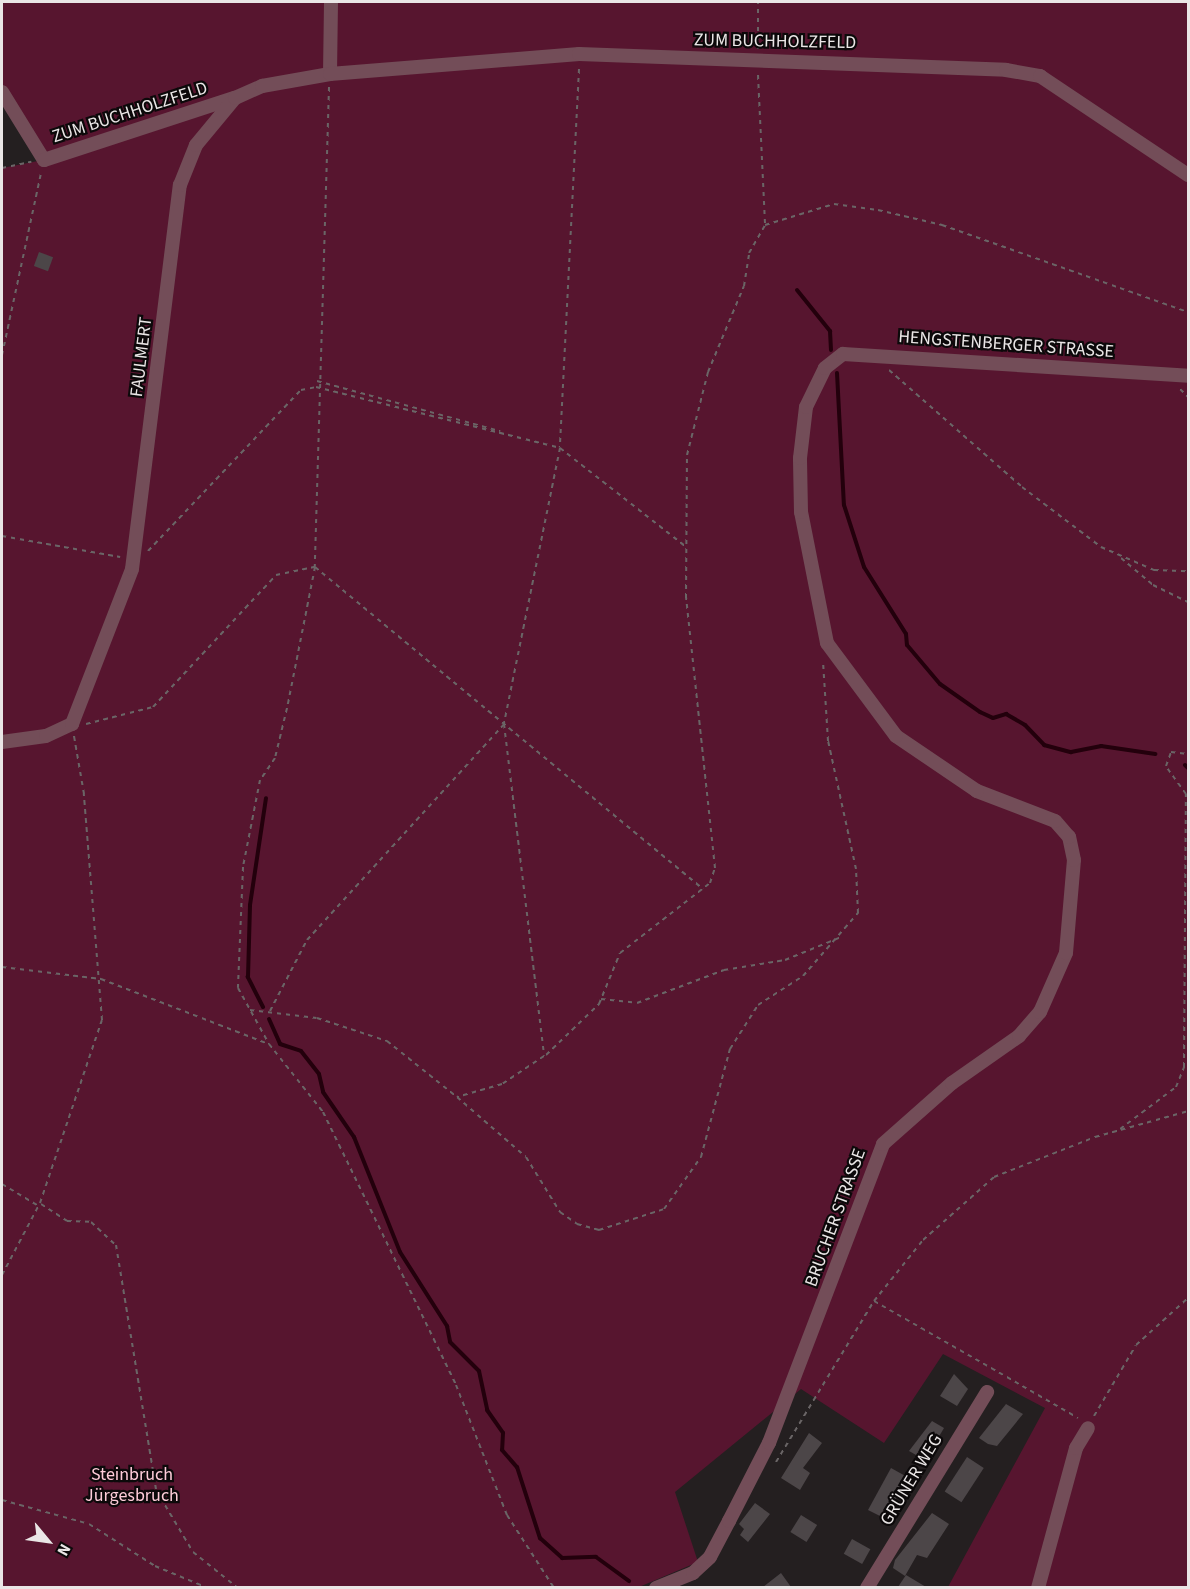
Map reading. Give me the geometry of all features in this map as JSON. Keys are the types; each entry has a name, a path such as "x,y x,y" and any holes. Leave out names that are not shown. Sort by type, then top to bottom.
{"street":[{"path":"330,74 331,2"},
{"name":"ZUM BUCHHOLZFELD","path":"330,74 579,54 757,61 874,62 1040,76 1188,175"},
{"name":"FAULMERT","path":"72,724 133,564 180,185 196,145 235,98 262,86 330,74"},
{"name":"ZUM BUCHHOLZFELD","path":"2,92 44,160 235,98"},
{"name":"HENGSTENBERGER STRASSE","path":"825,368 843,354 1188,376"},
{"name":"BRUCHER STRASSE","path":"656,1587 693,1573 711,1557 739,1502 816,1326 883,1144 952,1083 1018,1036 1040,1012 1066,953 1074,860 1069,837 1055,821 977,791 896,736 827,643 801,512 800,458 806,407 825,368"},
{"path":"2,742 46,735 72,724"},
{"name":"GRÜNER WEG","path":"867,1587 987,1392"},
{"path":"1038,1587 1077,1448 1088,1428"}],"path":[{"path":"457,1097 502,1084 544,1056 601,999 620,953 703,889 715,868 686,598 687,455 708,372 744,286 749,253 765,225 757,61 758,2"},
{"path":"544,1056 504,724 560,448 579,54"},
{"path":"330,74 316,387 315,567 285,718 274,758 260,780 243,867 238,988 269,1044 323,1112 456,1385 507,1515 554,1587"},
{"path":"2,168 44,160 2,355"},
{"path":"765,225 834,204 878,210 953,229 1188,312"},
{"path":"875,355 1022,487 1118,556 1154,585 1188,602"},
{"path":"317,381 560,448 686,546"},
{"path":"2,536 133,564 301,390 316,387 560,448"},
{"path":"1118,556 1154,570 1188,571"},
{"path":"315,567 703,889"},
{"path":"2,1275 38,1204 102,1020 101,979 84,794 72,724 153,707 276,575 315,567"},
{"path":"250,1010 317,1018 387,1041 457,1097 526,1157 560,1212 577,1224 598,1230 664,1209 701,1157 730,1050 758,1005 803,976 842,936 858,913 856,868 828,741 821,672 827,643"},
{"path":"270,1011 307,940 504,724"},
{"path":"1118,1131 1176,1087 1184,1067 1186,794 1166,766 1171,753 1188,754"},
{"path":"601,999 637,1003 723,970 785,960 842,936"},
{"path":"2,967 101,979 269,1044"},
{"path":"772,1469 874,1300 923,1240 994,1178 1118,1131 1188,1112"},
{"path":"2,1184 67,1221 91,1222 116,1245 156,1490 193,1552 238,1587"},
{"path":"874,1300 1077,1416 1088,1428 1136,1345 1188,1298"},
{"path":"2,1500 89,1524 155,1566 208,1587"}],"green space":[{"name":"Steinbruch Jürgesbruch","path":"2,2 1188,2 1188,1587 948,1587 1045,1408 943,1354 884,1443 801,1389 675,1492 698,1562 639,1587 2,1587 2,168 43,160 2,92"}],"building":[{"path":"39,252 53,257 48,271 34,266"},
{"path":"954,1374 968,1389 957,1406 940,1396"},
{"path":"1006,1404 1023,1414 997,1446 988,1444 979,1438"},
{"path":"932,1421 944,1428 925,1460 909,1451"},
{"path":"809,1433 822,1443 803,1468 810,1473 800,1490 781,1478"},
{"path":"967,1457 984,1468 961,1502 945,1491"},
{"path":"891,1468 909,1478 884,1518 868,1510"},
{"path":"755,1503 770,1514 748,1542 740,1535 744,1529 739,1524"},
{"path":"932,1513 949,1524 927,1558 917,1555 905,1576 893,1568 895,1560"},
{"path":"801,1515 817,1525 807,1542 790,1532"},
{"path":"852,1539 870,1549 862,1564 844,1554"},
{"path":"781,1573 791,1587 763,1587"},
{"path":"906,1575 926,1587 898,1587"}],"waterway":[{"path":"797,290 830,331 831,350"},
{"path":"837,373 844,505 864,567 906,634 907,645 940,684 980,712 993,718 1006,714 1025,725 1044,745 1071,752 1101,746 1155,754"},
{"path":"1185,765 1188,768"},
{"path":"263,1007 248,977 250,905 266,798"},
{"path":"269,1019 280,1044 301,1051 319,1074 323,1092 354,1137 400,1252 447,1326 450,1342 479,1371 487,1410 503,1433 502,1450 517,1467 540,1538 562,1558 596,1557 629,1581"}]}
